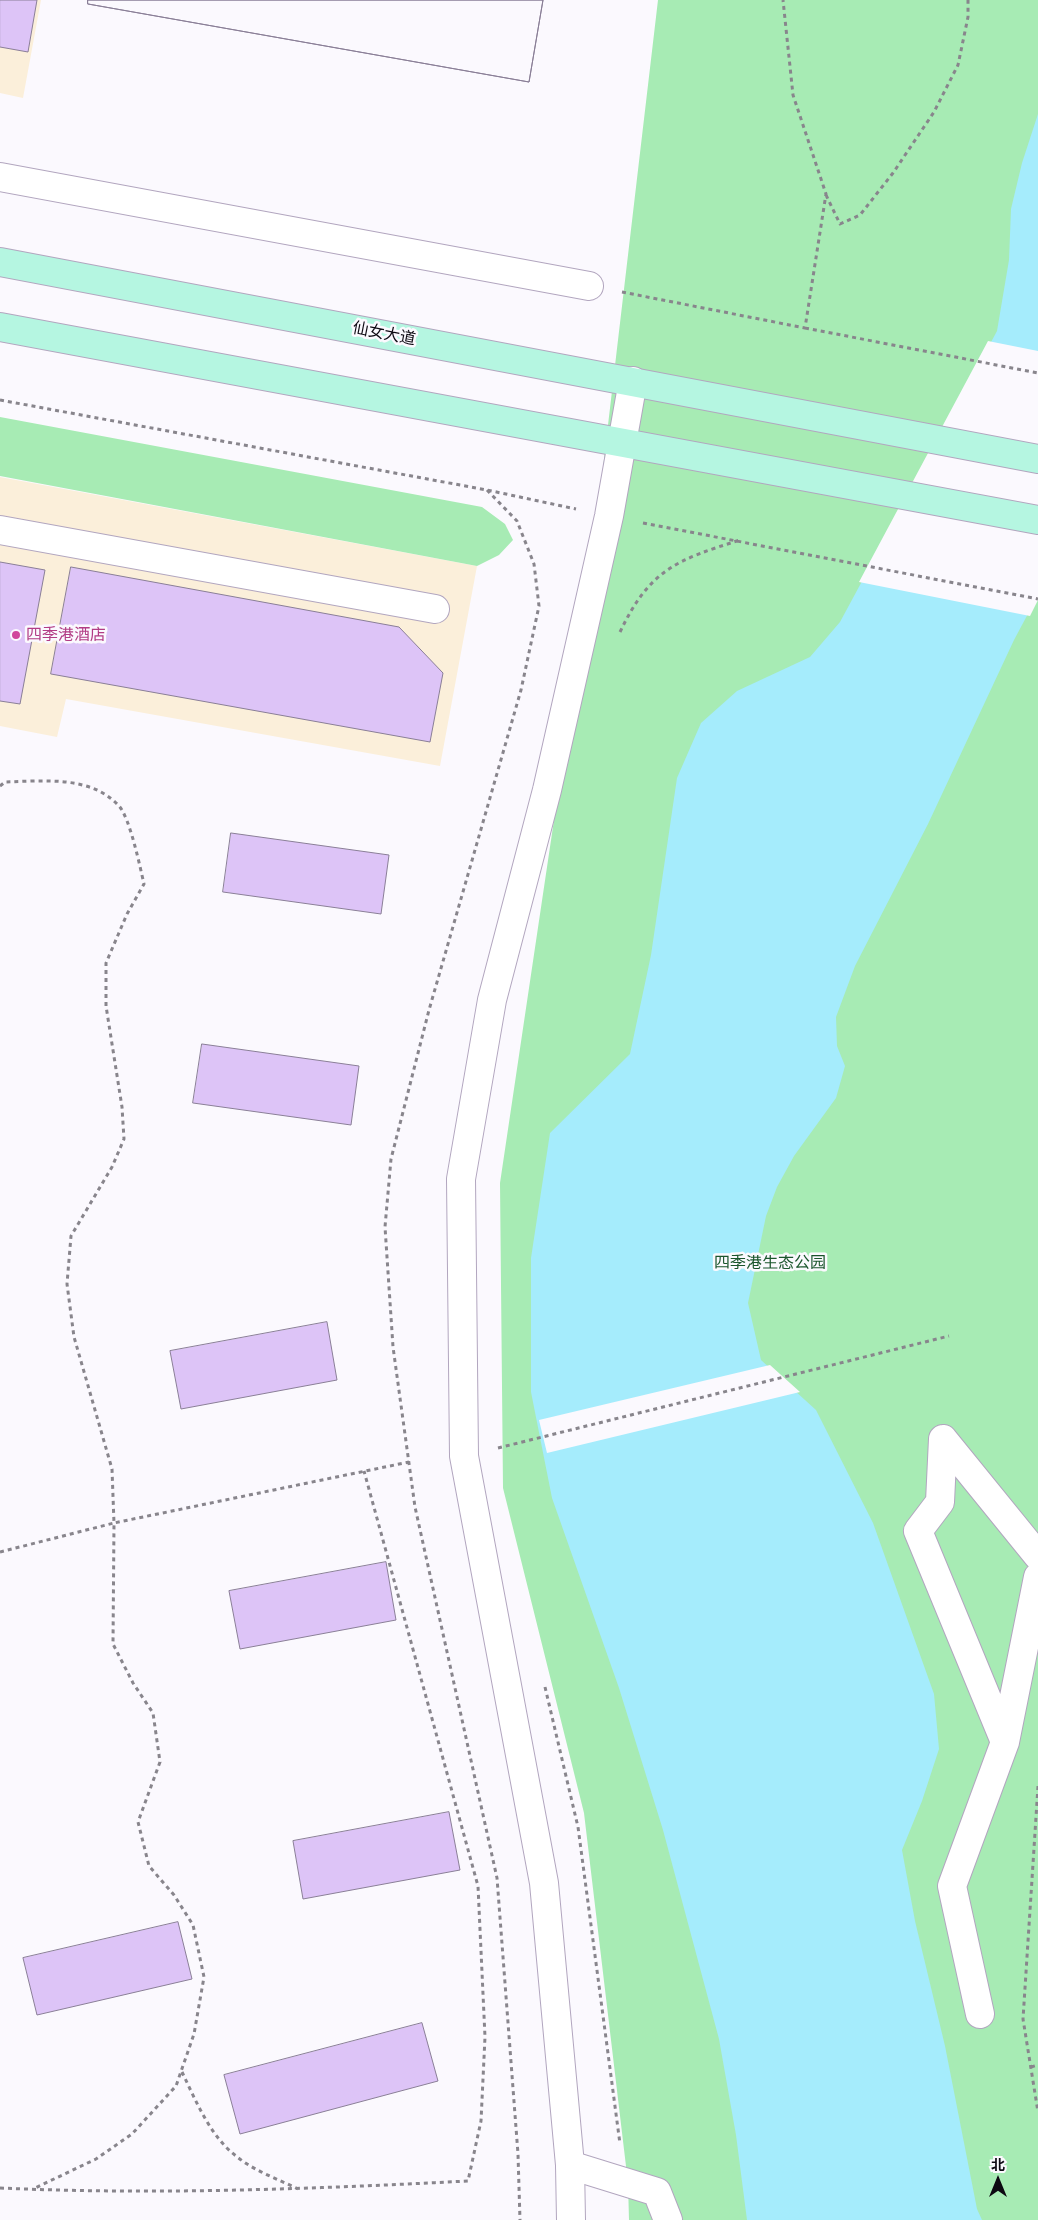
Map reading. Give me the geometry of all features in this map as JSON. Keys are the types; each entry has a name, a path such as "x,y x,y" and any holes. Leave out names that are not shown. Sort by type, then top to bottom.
{"main road":[{"name":"仙女大道","path":"0,262 1038,459"},
{"path":"0,327 1038,520"}],"street":[{"path":"0,177 589,286"},
{"path":"572,2220 570,2165 544,1883 464,1456 460,1179 492,1000 547,790 609,516 633,381"},
{"path":"0,530 435,610"},
{"path":"1004,1742 918,1531 940,1502 943,1439 1035,1544"},
{"path":"980,2014 952,1886 1004,1742 1038,1577"},
{"path":"570,2165 657,2192 668,2220"}],"path":[{"path":"783,0 793,95 826,194 840,224 860,215 893,173 934,112 958,65 968,18 968,0"},
{"path":"805,328 826,194"},
{"path":"589,286 1038,373"},
{"path":"0,400 487,490 609,516 1038,599"},
{"path":"618,640 620,630 643,594 659,575 675,564 740,540"},
{"path":"0,786 5,782 51,780 90,786 120,807 134,844 144,884 127,914 106,963 106,1006 122,1106 124,1140 112,1167 71,1236 67,1284 74,1337 112,1469 114,1523 113,1644 133,1683 153,1713 160,1762 138,1822 148,1866 174,1895 193,1925 204,1977 194,2034 176,2086 132,2134 96,2159 32,2190"},
{"path":"496,1449 949,1336"},
{"path":"496,1439 497,1457"},
{"path":"0,1552 114,1523 408,1462"},
{"path":"0,2188 32,2190 301,2190 468,2181 481,2121 484,2037 478,1886 364,1471"},
{"path":"543,1679 578,1827 619,2130 622,2181"},
{"path":"1038,1786 1023,2019 1038,2112"},
{"path":"1031,2067 1038,2065"},
{"path":"182,2072 208,2124 236,2156 265,2174 301,2190"}],"shaded area":[{"path":"0,0 41,0 23,98 0,93"},
{"path":"0,477 477,566 440,766 66,699 57,737 0,726"}],"green space":[{"name":"四季港生态公园","path":"658,0 1038,0 1038,2220 629,2220 628,2183 584,1813 503,1488 500,1183 590,578"},
{"path":"0,417 482,507 505,524 513,540 499,555 477,566 0,476"}],"water":[{"path":"1038,114 1038,595 1014,640 928,824 855,966 836,1017 837,1046 845,1066 836,1098 794,1156 777,1187 766,1216 748,1303 761,1360 816,1410 873,1523 934,1694 939,1749 922,1801 902,1850 915,1921 945,2046 977,2209 982,2220 747,2220 736,2135 719,2039 663,1830 619,1688 552,1498 531,1392 531,1258 550,1133 630,1054 651,955 677,778 701,723 737,691 810,657 840,622 997,331 1009,260 1011,209 1022,163"}],"pier":[{"path":"988,341 1038,351 1038,600 1030,616 859,582"},
{"path":"770,1365 800,1392 547,1453 539,1420"}],"building":[{"path":"0,0 37,0 28,52 0,47"},
{"path":"88,0 543,0 529,82 88,4"},
{"path":"88,0 543,0 529,82 88,4"},
{"name":"四季港酒店","path":"0,562 45,570 20,704 0,701"},
{"path":"71,567 399,627 443,673 430,742 51,674"},
{"path":"231,833 389,855 381,914 223,892"},
{"path":"202,1044 359,1066 351,1125 193,1103"},
{"path":"327,1322 337,1380 181,1409 170,1351"},
{"path":"386,1562 396,1620 240,1649 229,1591"},
{"path":"449,1812 460,1870 303,1899 293,1841"},
{"path":"178,1922 192,1979 37,2015 23,1958"},
{"path":"422,2023 438,2081 240,2134 224,2075"}],"place":[{"name":"四季港酒店","path":"16,635"}]}
